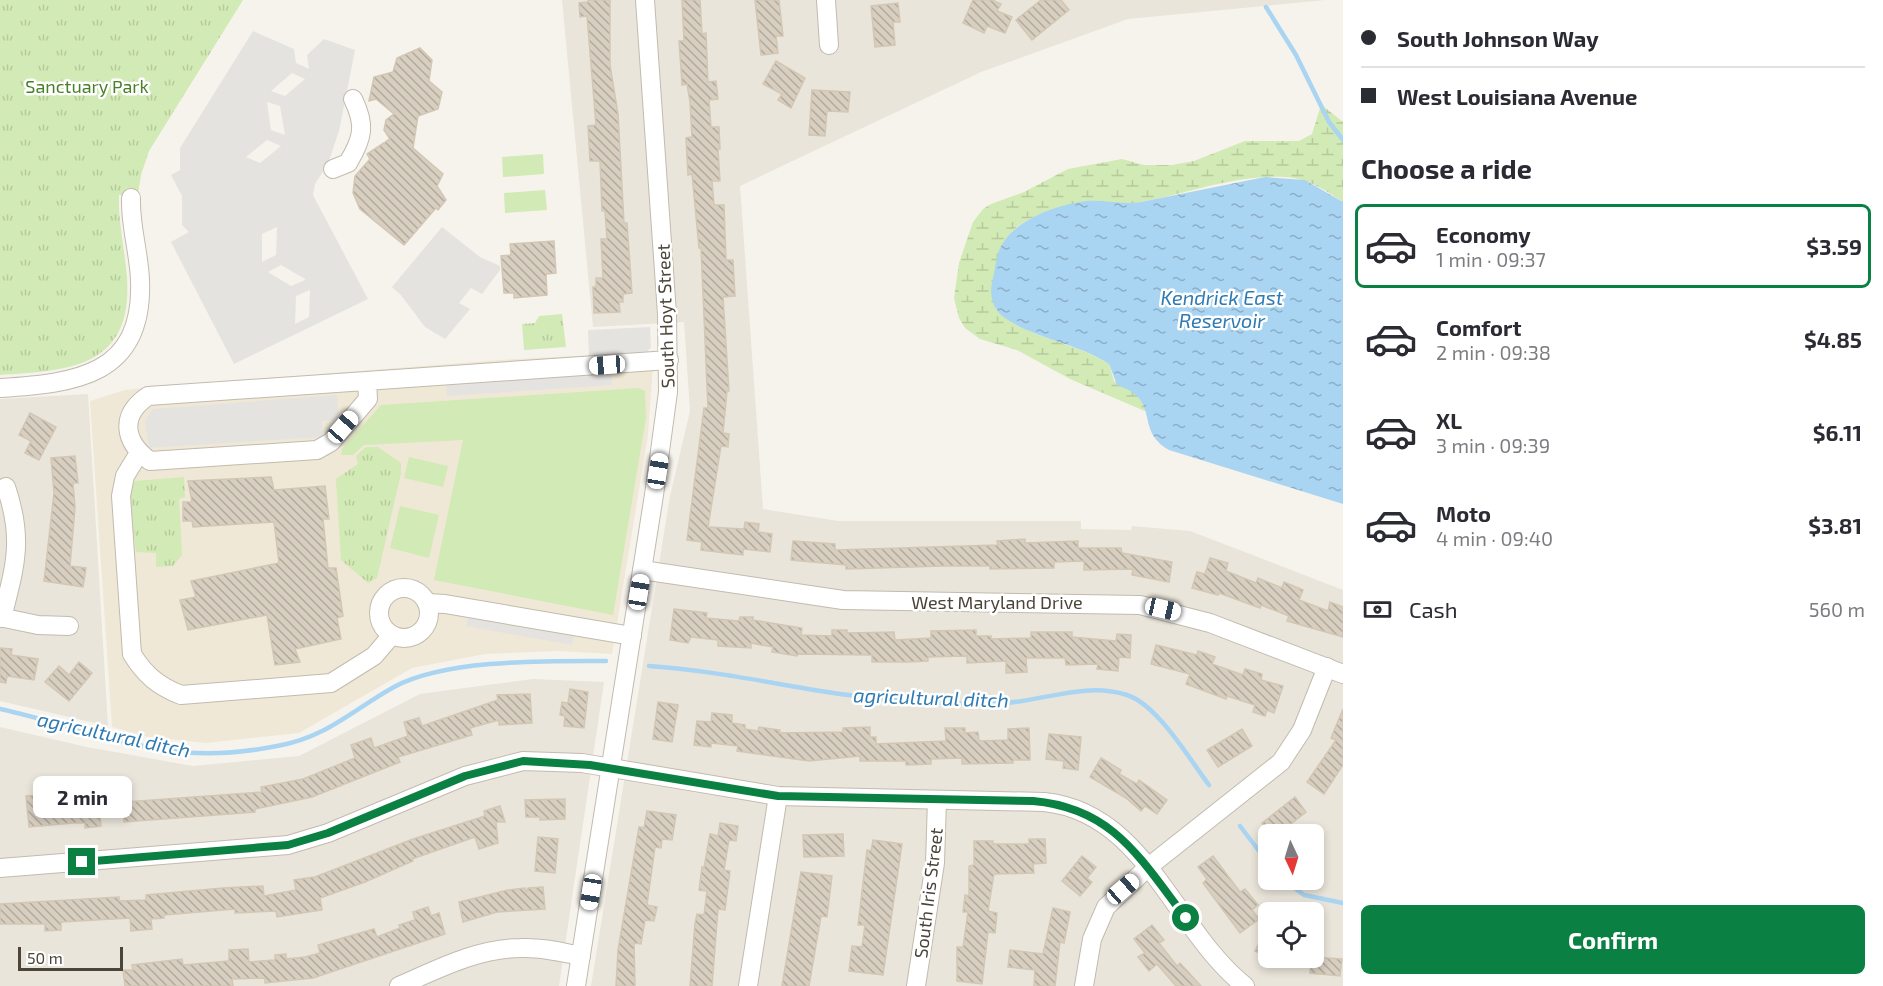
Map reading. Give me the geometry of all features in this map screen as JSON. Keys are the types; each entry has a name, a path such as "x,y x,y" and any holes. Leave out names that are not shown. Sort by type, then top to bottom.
{"street":[{"name":"South Hoyt Street","path":"576,986 665,424 669,360 645,0"},
{"path":"825,0 829,45"},
{"path":"333,169 348,163 363,127 363,119 353,99"},
{"path":"0,388 77,379 106,367 123,350 135,324 140,293 131,198"},
{"path":"367,381 368,399 331,442 317,450 150,461 139,453 132,441 128,417 136,405 148,396 669,360"},
{"path":"139,453 125,476 121,496 132,654 144,673 160,687 181,695 331,682 374,656 392,634"},
{"path":"6,487 16,519 18,539 15,565 1,618 48,627 69,626"},
{"name":"West Maryland Drive","path":"642,570 832,599 1140,605 1210,623 1335,670"},
{"path":"401,588 416,591 427,603 428,619 419,633 403,638 392,634 382,625 379,618 381,601 386,595 401,588"},
{"path":"427,603 445,604 632,636"},
{"path":"1084,986 1092,939 1099,919 1112,901 1147,868 1281,762 1302,730 1335,670"},
{"path":"0,868 288,845 328,833 465,776 497,766 547,761 610,768 778,796 1033,801 1067,806 1090,814 1111,828 1147,868 1224,965 1245,986"},
{"path":"748,986 778,796"},
{"name":"South Iris Street","path":"916,986 936,856 937,800"},
{"path":"399,986 459,961 493,950 524,948 581,956"}],"shaded area":[{"path":"562,0 1326,0 1128,19 981,72 740,186 763,509 838,521 1081,521 1081,529 1131,530 1132,526 1190,531 1343,590 1343,986 591,986 670,496 690,411 684,322 593,327"},
{"path":"253,31 294,49 296,63 309,69 307,55 324,39 355,50 339,131 328,164 315,184 313,195 368,299 234,364 171,242 189,232 182,225 182,196 171,175 180,170 180,148","holes":["292,73 305,79 285,96 271,91","267,102 280,106 285,135 271,130","267,140 281,146 260,163 246,157","277,227 276,255 262,262 262,234","281,265 305,279 291,286 268,272","310,290 309,317 295,324 296,296"]},
{"path":"442,227 480,257 500,266 500,270 482,294 471,288 459,303 470,309 445,339 425,327 401,295 392,287"},
{"path":"650,327 651,347 647,352 649,365 612,368 612,385 447,396 445,366 589,358 588,330"},
{"path":"654,352 648,435 612,654 558,651 485,654 412,668 299,733 206,743 148,737 112,727 90,401 125,390 143,388 500,360"},
{"path":"88,394 108,726 0,701 0,399"},
{"path":"337,395 339,419 322,421 323,437 149,448 145,421 153,409"},
{"path":"472,599 577,622 572,645 466,626"},
{"path":"533,679 604,682 559,986 0,986 0,727 87,747 193,766 299,756 420,694"}],"green space":[{"name":"Sanctuary Park","path":"0,0 243,0 149,151 141,175 138,194 119,195 127,278 126,308 120,330 108,347 92,358 73,366 50,371 0,375"},
{"path":"1323,106 1343,122 1343,202 1309,182 1293,178 1245,179 1148,201 1115,205 1084,202 1060,207 1032,218 1015,228 1003,243 996,270 996,309 1008,319 1036,334 1081,350 1109,364 1114,381 1141,397 1147,412 1070,379 1017,350 980,339 965,328 959,318 954,298 959,263 973,222 983,209 991,204 1024,192 1068,169 1122,159 1144,165 1172,165 1194,161 1245,141 1299,141 1312,134 1320,108"},
{"path":"543,154 544,174 503,177 502,157"},
{"path":"545,190 547,210 505,213 504,193"},
{"path":"562,314 566,347 524,350 522,324 535,323 539,316"},
{"path":"639,388 645,391 646,418 613,615 434,580 463,440 364,445 353,455 341,455 342,449 381,405"},
{"path":"366,447 378,447 401,463 401,473 377,578 368,583 341,560 336,479 358,464 356,456"},
{"path":"409,457 448,466 443,487 404,478"},
{"path":"184,477 185,497 179,499 182,555 173,566 156,567 156,553 136,552 129,490 135,481"},
{"path":"400,506 439,515 429,558 390,548"}],"water":[{"name":"Kendrick East Reservoir","path":"1265,177 1305,180 1343,202 1343,504 1169,450 1158,442 1152,433 1144,407 1139,399 1117,385 1109,364 1084,351 1030,332 1017,325 1000,314 992,300 992,284 1001,247 1019,226 1040,214 1087,201 1141,202"}],"building":[{"path":"588,0 610,0 610,65 618,114 624,223 627,223 632,293 623,294 623,302 619,302 620,312 594,313 593,287 596,287 596,278 603,278 601,239 607,239 605,211 602,211 600,161 590,161 588,126 596,125 587,16 580,17 579,3 588,2"},
{"path":"682,0 700,0 702,34 706,33 708,82 716,81 718,99 709,100 711,127 719,127 720,181 712,181 714,205 724,205 726,260 733,260 735,296 723,297 729,391 727,391 723,433 729,434 728,447 721,446 708,527 744,529 745,522 759,524 758,532 772,534 770,552 743,549 743,555 701,550 702,542 687,540 704,408 708,408 701,248 699,248 692,174 688,175 686,138 692,137 690,102 687,84 682,85 679,41 684,41"},
{"path":"755,0 779,0 783,36 776,36 778,53 761,55"},
{"path":"973,0 992,0 1001,4 997,11 1012,17 1005,33 987,26 984,33 963,23"},
{"path":"1041,0 1061,0 1069,10 1032,40 1016,20"},
{"path":"898,3 900,22 893,22 895,45 875,47 871,6"},
{"path":"420,48 432,60 429,81 442,92 438,109 418,116 413,148 443,174 437,186 446,200 438,210 436,208 404,245 360,209 353,193 355,176 370,159 367,154 390,139 384,130 386,120 394,114 376,99 369,101 374,77 393,72 397,58"},
{"path":"776,61 805,78 791,108 778,100 782,94 763,84"},
{"path":"812,90 850,92 848,112 827,111 825,136 809,135"},
{"path":"554,241 556,273 546,274 547,295 514,298 514,293 504,293 501,256 511,255 510,244"},
{"path":"30,413 56,427 39,460 25,453 31,441 19,435"},
{"path":"75,456 78,483 73,483 75,508 70,566 86,568 83,587 44,581 54,493 51,458"},
{"path":"271,477 274,490 325,486 329,519 323,519 328,568 336,568 343,616 337,618 341,639 295,649 300,662 275,665 267,615 188,630 180,600 196,597 191,581 279,563 274,522 193,527 192,521 183,521 183,502 192,502 188,481"},
{"path":"1025,539 1025,543 1078,541 1078,548 1121,548 1122,553 1172,562 1169,582 1132,575 1133,569 1084,570 1084,561 1054,562 1054,568 990,569 990,566 942,566 846,569 846,565 791,560 793,541 835,544 835,550 998,545 997,541"},
{"path":"1210,558 1228,563 1226,571 1256,583 1258,578 1282,588 1284,582 1303,590 1299,600 1328,611 1330,602 1343,607 1343,637 1287,621 1289,616 1261,605 1260,608 1219,593 1218,595 1192,588 1197,572 1205,574"},
{"path":"674,609 707,613 706,618 739,621 740,617 753,617 753,620 802,628 801,635 832,636 832,630 847,630 847,633 894,632 895,640 931,638 931,631 976,630 976,636 991,636 991,639 1031,638 1031,632 1072,632 1072,637 1116,641 1117,634 1131,635 1130,658 1119,657 1118,671 1097,669 1098,664 1066,665 1065,658 1026,658 1027,672 1006,673 1006,661 967,663 967,656 928,657 928,661 872,662 872,655 798,654 797,656 772,652 773,647 751,643 751,648 718,646 718,640 691,637 688,643 670,640"},
{"path":"1156,645 1197,655 1198,651 1215,657 1212,664 1243,675 1245,669 1262,674 1261,680 1283,686 1274,713 1267,710 1265,716 1253,712 1255,705 1227,696 1226,699 1186,684 1190,674 1151,664"},
{"path":"0,648 12,649 11,655 38,659 34,680 7,676 6,683 0,682"},
{"path":"79,662 92,673 69,701 45,682 59,666 69,675"},
{"path":"570,689 588,692 584,728 564,726 565,716 560,715 562,702 568,703"},
{"path":"530,694 532,723 499,725 499,720 470,728 472,735 398,757 400,762 312,797 255,809 255,812 124,822 123,813 100,816 101,826 85,828 85,823 73,823 29,827 26,796 94,792 95,799 110,797 111,803 262,792 261,787 303,779 355,758 351,745 371,738 374,748 408,736 404,722 419,718 422,726 498,700 497,695"},
{"path":"658,702 678,705 672,742 653,739"},
{"path":"1343,709 1343,765 1324,794 1307,782 1336,740 1331,738"},
{"path":"712,713 732,715 732,723 745,725 745,729 758,731 759,727 780,730 779,733 843,732 843,728 870,727 870,737 876,737 876,744 946,741 945,728 965,728 965,733 978,732 979,741 1008,740 1008,729 1029,728 1030,760 1013,760 1013,763 962,764 962,758 931,759 931,764 906,765 906,761 860,761 860,756 809,761 737,751 738,746 711,743 711,747 694,745 697,721 711,722"},
{"path":"1242,729 1252,746 1218,767 1207,750"},
{"path":"1049,734 1081,737 1078,770 1063,768 1064,761 1046,759"},
{"path":"1101,758 1121,770 1119,774 1137,784 1139,780 1167,800 1157,814 1145,806 1141,811 1126,798 1090,777"},
{"path":"1295,797 1306,812 1291,824 1262,823"},
{"path":"565,799 565,819 540,820 540,817 526,817 525,800"},
{"path":"500,806 505,822 496,822 498,843 479,849 475,837 412,859 413,861 365,882 320,898 322,910 277,917 276,911 235,913 235,909 164,915 164,918 151,919 152,929 131,931 130,918 61,922 61,930 45,931 45,924 0,924 0,904 119,897 119,901 146,900 146,895 263,886 264,896 296,890 294,880 315,877 413,839 485,816 484,811"},
{"path":"647,811 676,815 672,840 662,839 661,848 655,847 647,905 657,907 654,921 645,920 641,944 634,943 635,986 616,986 618,950 639,827 644,828"},
{"path":"720,823 738,826 736,841 729,840 724,870 730,871 725,910 718,909 712,986 690,986 695,923 697,914 704,915 707,891 699,890 702,867 704,868 710,834 718,836"},
{"path":"843,834 844,856 804,857 803,835"},
{"path":"538,837 558,839 555,873 535,871"},
{"path":"1029,839 1045,839 1046,863 1033,864 1034,873 994,874 988,911 997,913 995,933 988,932 982,984 957,981 957,947 963,947 968,912 963,912 965,895 969,896 969,866 974,865 974,841 993,841 993,844 1029,844"},
{"path":"873,840 902,844 883,975 849,971 852,946 862,947 865,925 858,925 867,850 871,851"},
{"path":"1082,856 1096,867 1087,878 1092,882 1080,896 1062,881"},
{"path":"1213,856 1240,892 1245,889 1258,905 1252,910 1258,920 1240,933 1203,883 1207,879 1198,867"},
{"path":"801,872 832,876 827,917 821,916 809,986 782,986"},
{"path":"543,887 545,909 497,912 463,922 459,902 508,890 525,888 526,892 528,888"},
{"path":"428,907 431,916 439,913 445,934 313,978 265,983 265,978 232,979 233,986 125,986 123,970 133,970 132,965 182,959 183,965 229,961 229,950 248,949 249,962 275,960 275,955 286,954 286,959 305,957 320,953 318,945 374,929 377,937 400,928 399,925 415,920 413,912"},
{"path":"1053,908 1070,912 1064,943 1060,942 1055,986 1034,986 1035,970 1008,967 1010,950 1043,954"},
{"path":"1152,925 1164,940 1159,943 1177,966 1180,963 1201,986 1176,986 1157,964 1149,971 1138,957 1145,953 1134,939"},
{"path":"1324,958 1342,959 1340,976 1310,973 1310,968 1324,968"}],"waterway":[{"path":"1266,7 1296,55 1329,122 1343,140"},
{"name":"agricultural ditch","path":"0,709 136,745 194,753 230,752 277,746 310,736 339,722 394,687 441,671 468,666 526,662 606,661"},
{"name":"agricultural ditch","path":"649,666 717,674 851,696 919,702 1006,703 1081,691 1112,691 1139,701 1162,721 1209,785"},
{"name":"agricultural ditch","path":"1240,826 1258,850"},
{"name":"agricultural ditch","path":"1297,890 1304,895 1343,903"}],"route":[{"path":"82,862 259,849 303,842 485,769 523,761 560,761 778,796 813,799 1056,803 1090,814 1115,832 1186,918"}]}
